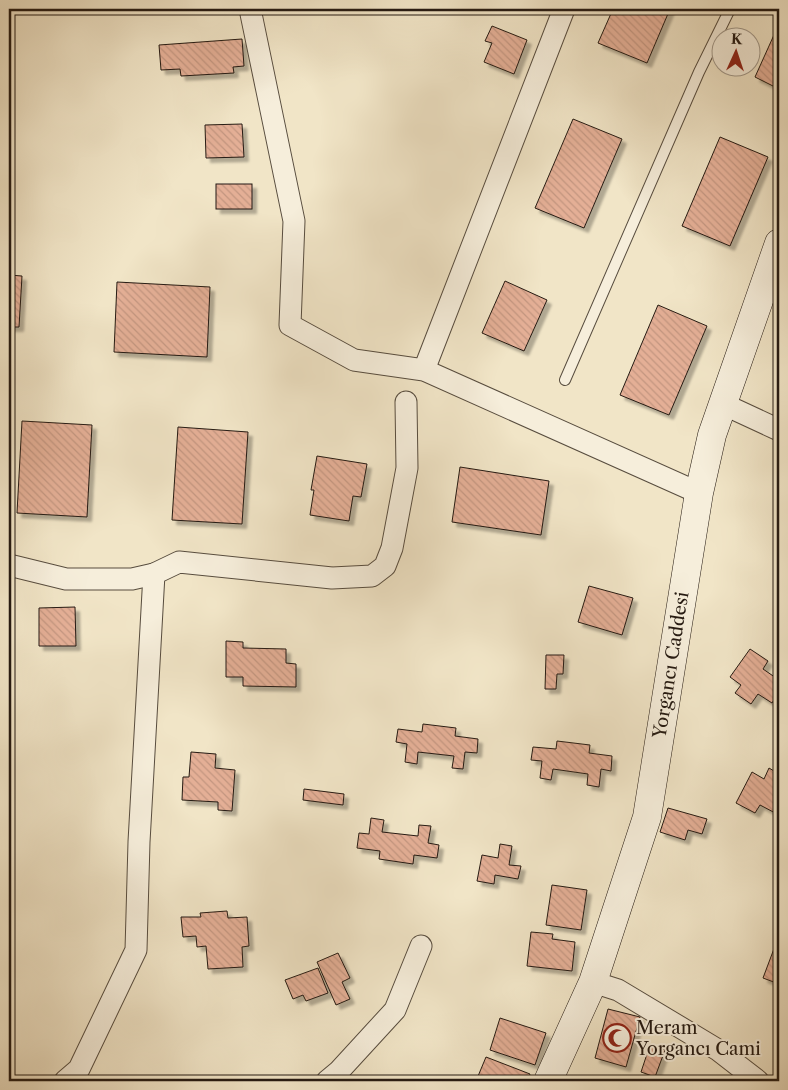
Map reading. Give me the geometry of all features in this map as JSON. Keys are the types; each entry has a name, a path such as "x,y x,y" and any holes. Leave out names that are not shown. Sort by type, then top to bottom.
{"street":[{"path":"250,9 294,221 290,325 354,360 424,370 699,494"},
{"path":"424,370 564,9"},
{"name":"Yorgancı Caddesi","path":"548,1081 593,982 647,817 699,494 712,435 779,243"},
{"path":"9,565 66,578 132,579 154,574 179,562 332,578 372,576 385,566 392,548 407,468 406,402"},
{"path":"723,404 779,430"},
{"path":"65,1081 79,1069 136,950 138,842 154,574"},
{"path":"327,1081 339,1071 395,1010 421,946"},
{"path":"593,982 618,990 718,1050 758,1081"}],"lane":[{"path":"565,380 699,72 730,9"}],"building":[{"path":"613,9 670,9 647,63 598,43"},
{"path":"492,26 527,40 514,74 484,62 492,43 485,41"},
{"path":"778,26 779,89 757,78 760,78 760,66"},
{"path":"242,39 244,66 233,67 234,73 181,76 180,69 161,70 159,45"},
{"path":"573,119 622,139 584,228 535,208"},
{"path":"242,124 244,157 206,158 205,125"},
{"path":"720,137 768,157 730,246 682,226"},
{"path":"216,184 252,184 252,209 216,209"},
{"path":"9,275 22,276 19,327 9,327"},
{"path":"505,281 547,300 524,351 482,333"},
{"path":"117,282 210,287 207,357 114,352"},
{"path":"658,305 707,326 669,415 620,395"},
{"path":"22,421 92,425 87,517 17,513"},
{"path":"178,427 248,432 242,524 172,520"},
{"path":"317,456 367,464 361,497 353,496 349,521 310,515 314,490 311,490"},
{"path":"460,467 549,481 541,535 452,522"},
{"path":"589,586 633,598 622,635 578,622"},
{"path":"75,607 76,646 39,646 39,608"},
{"path":"226,641 243,642 243,648 286,649 286,663 296,664 296,687 243,686 243,677 226,677"},
{"path":"750,649 768,661 763,669 779,680 779,692 772,703 758,694 751,704 735,693 741,685 730,677"},
{"path":"546,655 564,655 563,674 557,674 556,689 545,689"},
{"path":"423,724 456,728 455,736 478,739 477,753 465,752 463,769 452,768 454,756 418,752 417,764 405,762 407,744 396,742 398,729 422,732"},
{"path":"557,741 590,745 589,753 612,756 611,771 601,769 599,787 587,785 588,774 553,769 551,780 540,778 542,761 531,760 533,747 556,749"},
{"path":"191,752 216,754 215,768 235,770 232,811 218,810 218,802 182,800 183,777 189,777"},
{"path":"769,768 779,774 779,815 760,805 755,813 736,803 752,772 764,779"},
{"path":"304,789 344,794 343,805 303,800"},
{"path":"668,808 707,819 702,834 688,830 685,840 660,832"},
{"path":"371,818 384,820 382,832 418,836 419,825 431,826 428,843 439,845 437,858 414,855 413,864 379,859 380,851 357,848 359,833 369,834"},
{"path":"500,844 512,846 509,865 521,866 518,879 495,875 494,884 477,881 482,855 498,858"},
{"path":"552,885 587,890 581,930 546,925"},
{"path":"227,911 228,918 247,917 249,946 242,947 243,967 208,969 206,946 197,947 196,936 183,937 181,917 201,917 200,913"},
{"path":"531,932 553,934 552,939 575,942 572,971 527,966"},
{"path":"779,939 779,984 763,978"},
{"path":"338,953 350,978 342,982 350,999 336,1005 317,962"},
{"path":"318,968 328,993 306,1001 303,995 293,999 285,980"},
{"name":"Meram Yorgancı Cami","path":"608,1009 640,1017 626,1067 595,1058"},
{"path":"500,1018 546,1033 535,1065 490,1050"},
{"path":"650,1045 665,1050 655,1077 641,1072"},
{"path":"486,1057 530,1074 527,1081 476,1081"}],"place":[{"name":"Meram Yorgancı Cami","path":"617,1038"}]}
